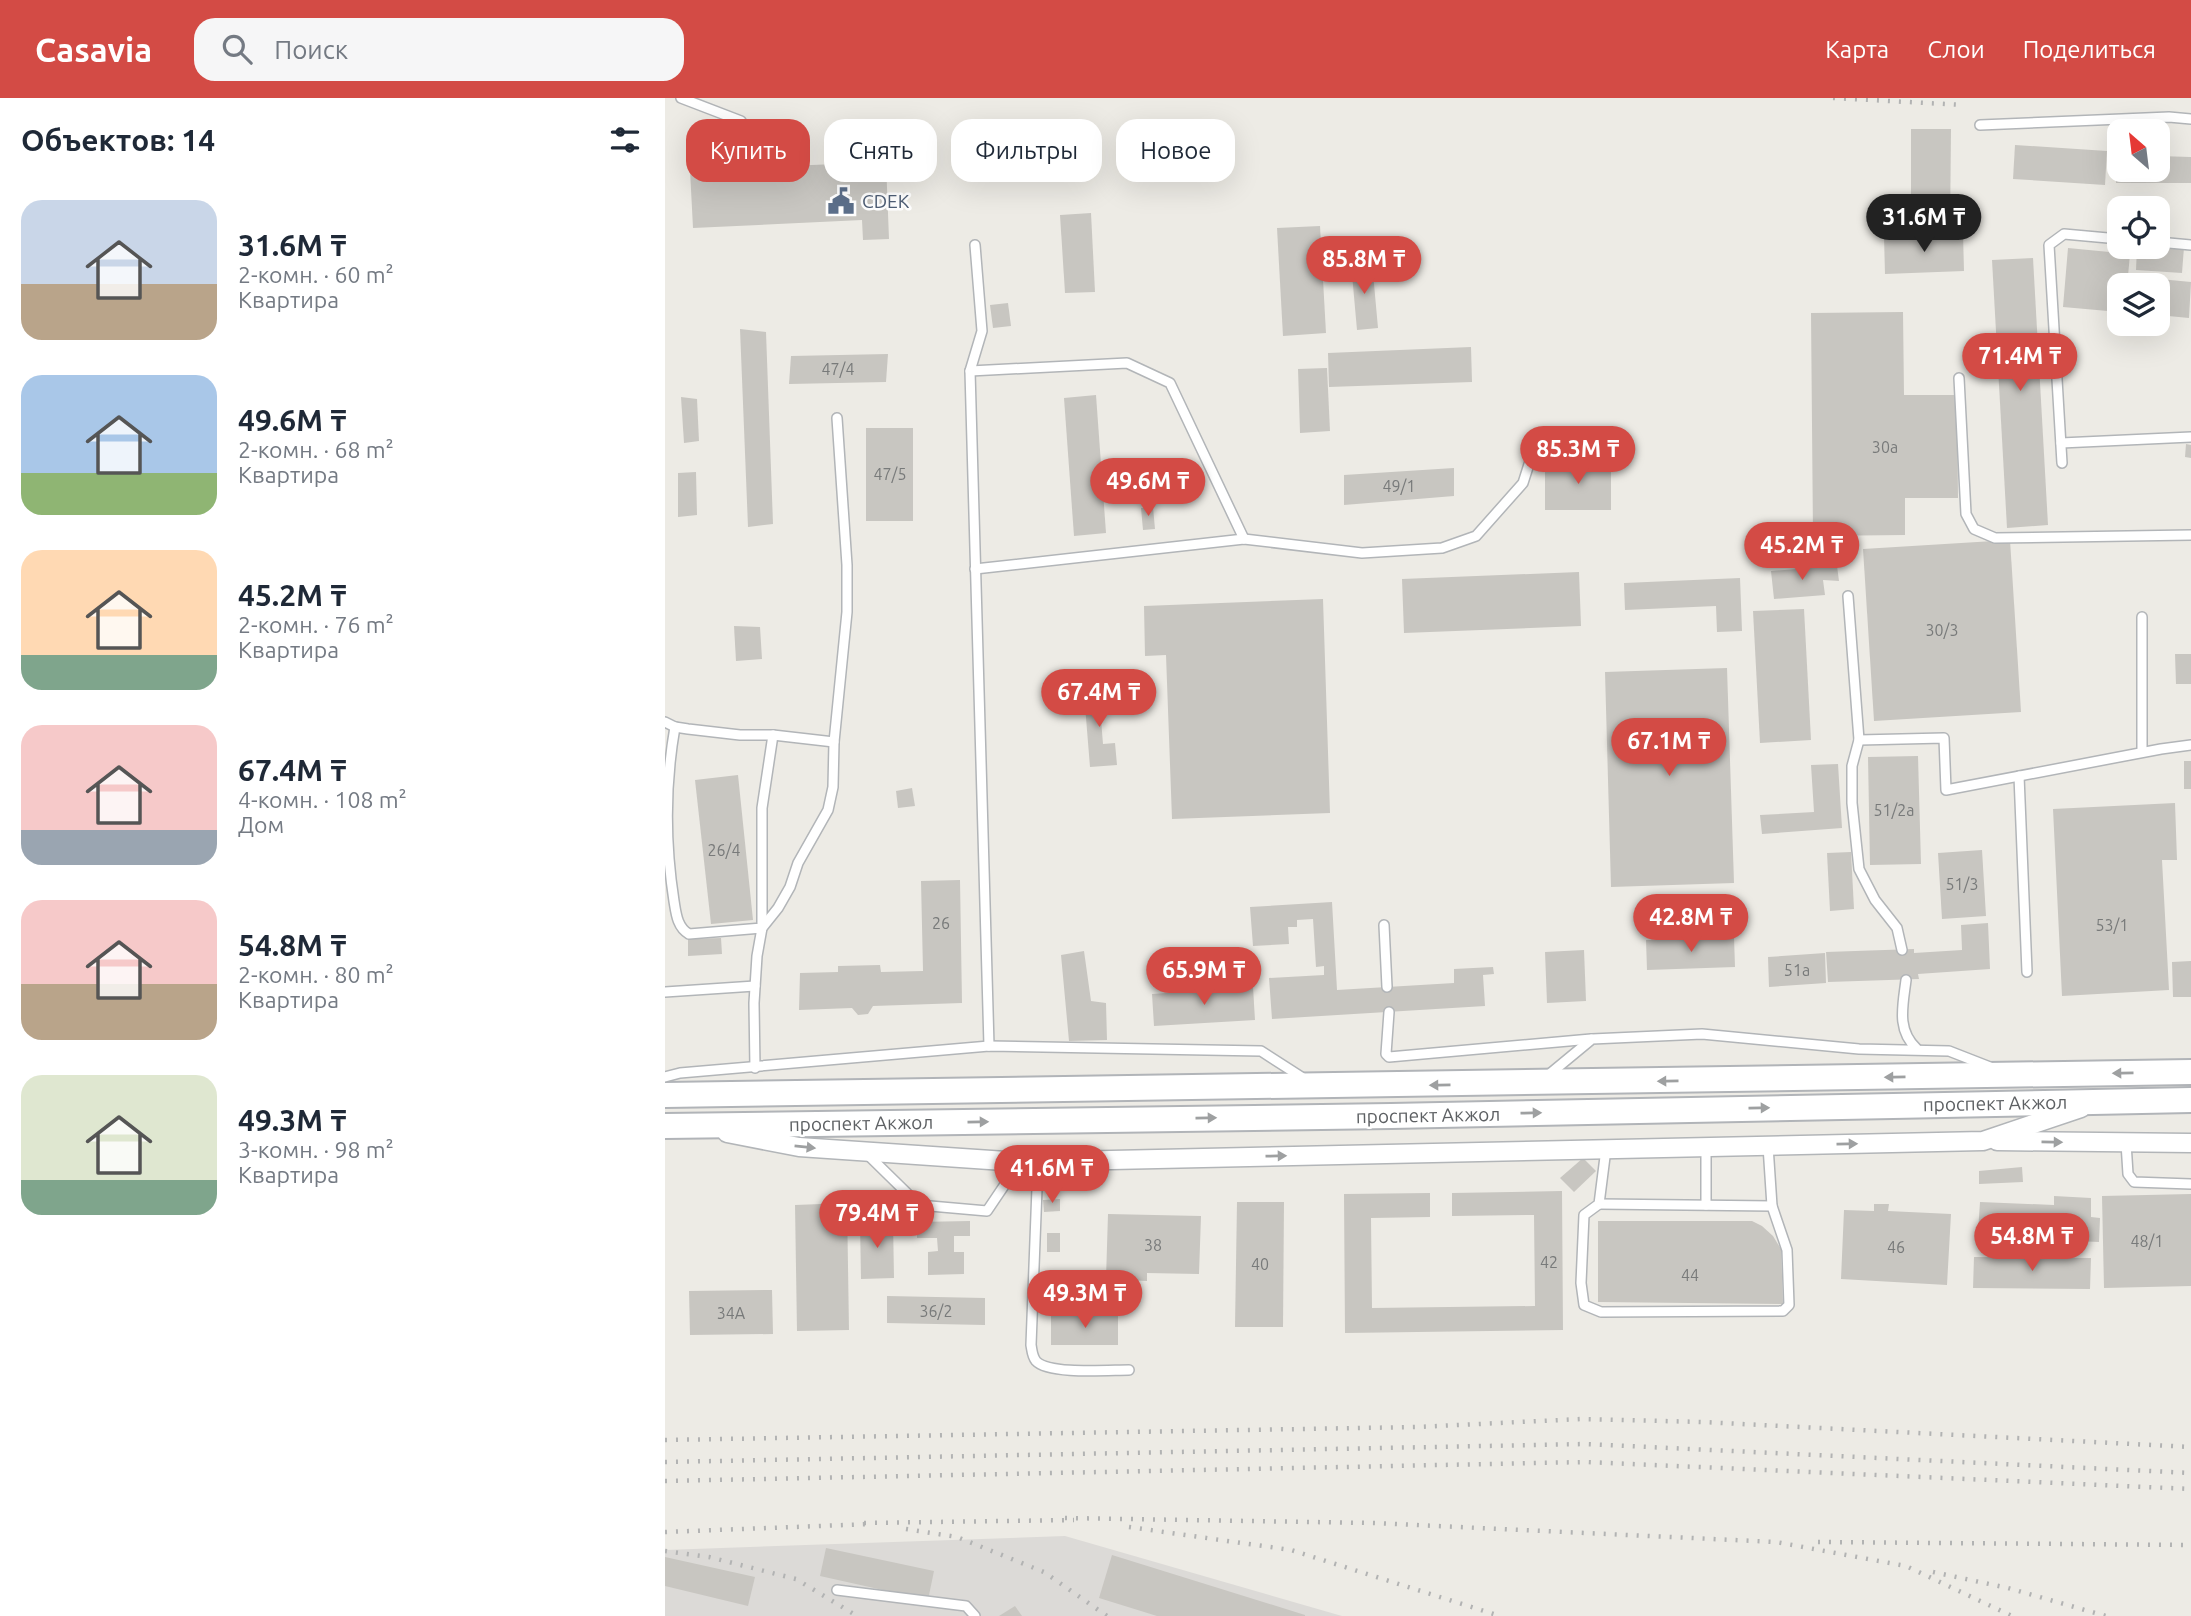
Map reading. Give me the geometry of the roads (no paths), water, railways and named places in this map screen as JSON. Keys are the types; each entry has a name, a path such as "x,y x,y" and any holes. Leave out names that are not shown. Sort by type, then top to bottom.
{"main road":[{"name":"проспект Акжол","path":"665,1095 2191,1072"},
{"path":"1389,1086 1391,1116"},
{"name":"проспект Акжол","path":"677,1126 1391,1116 2191,1100"}],"street":[{"path":"1983,1141 2102,1101"},
{"path":"677,1126 799,1147 1029,1162 1983,1141 2191,1143"}],"lane":[{"path":"681,98 736,119"},
{"path":"1980,125 2169,117 2191,119"},
{"path":"2062,463 2049,245 2064,234 2107,238"},
{"path":"2170,243 2191,245"},
{"path":"975,245 982,331 970,371 989,1045"},
{"path":"970,371 1127,363 1170,383 1244,539"},
{"path":"1959,378 1966,514 1974,529 1994,538 2191,535"},
{"path":"675,727 670,757 665,831 667,861 678,919 683,930 689,934 762,928 790,887 798,863 828,810 833,787 834,742 847,611 847,565 837,418"},
{"path":"2061,443 2191,437"},
{"path":"975,569 1244,539 1362,553 1441,548 1476,536 1523,483 1538,439"},
{"path":"1848,596 1859,740 1851,766 1859,869 1875,900 1897,928 1902,950"},
{"path":"2142,617 2142,752"},
{"path":"665,722 675,727 740,735 773,735 834,742"},
{"path":"755,1068 755,986 762,928 762,808 773,735"},
{"path":"1859,740 1944,738 1946,790 2191,745"},
{"path":"2019,776 2027,972"},
{"path":"1384,925 1387,987"},
{"path":"1906,979 1902,1012 1904,1032 1917,1049"},
{"path":"665,992 755,986"},
{"path":"1389,1012 1386,1054 1389,1058 1592,1039 1702,1034 1859,1049 1949,1051 2012,1075"},
{"path":"1539,1083 1592,1039"},
{"path":"665,1077 680,1073 989,1045 1261,1051 1316,1087"},
{"path":"2126,1143 2127,1174 2134,1182 2191,1184"},
{"path":"1768,1146 1772,1206 1787,1250 1789,1305 1783,1311 1601,1312 1584,1305 1581,1283 1584,1215 1599,1204 1772,1206"},
{"path":"1706,1147 1706,1205"},
{"path":"1599,1204 1606,1149"},
{"path":"863,1151 919,1205 987,1211 1029,1162"},
{"path":"1029,1162 1033,1354 1037,1362 1046,1367 1129,1370"},
{"path":"837,1590 966,1606 975,1616"}],"railway":[{"path":"1833,98 1964,105"},
{"path":"665,1440 1417,1427 1581,1419 1703,1422 2191,1447"},
{"path":"665,1462 1586,1444 2191,1473"},
{"path":"665,1481 1586,1462 2191,1489"},
{"path":"1065,1518 1374,1523 1776,1542 1906,1566 2012,1616"},
{"path":"864,1523 1074,1520"},
{"path":"665,1532 871,1524"},
{"path":"1129,1527 1291,1550 1500,1616"},
{"path":"906,1529 957,1537 1044,1572 1107,1616"},
{"path":"1818,1542 2191,1545"},
{"path":"665,1551 709,1557 796,1579 857,1616"},
{"path":"1933,1572 2008,1588 2106,1616"}],"place":[{"name":"CDEK","path":"841,201"}]}
